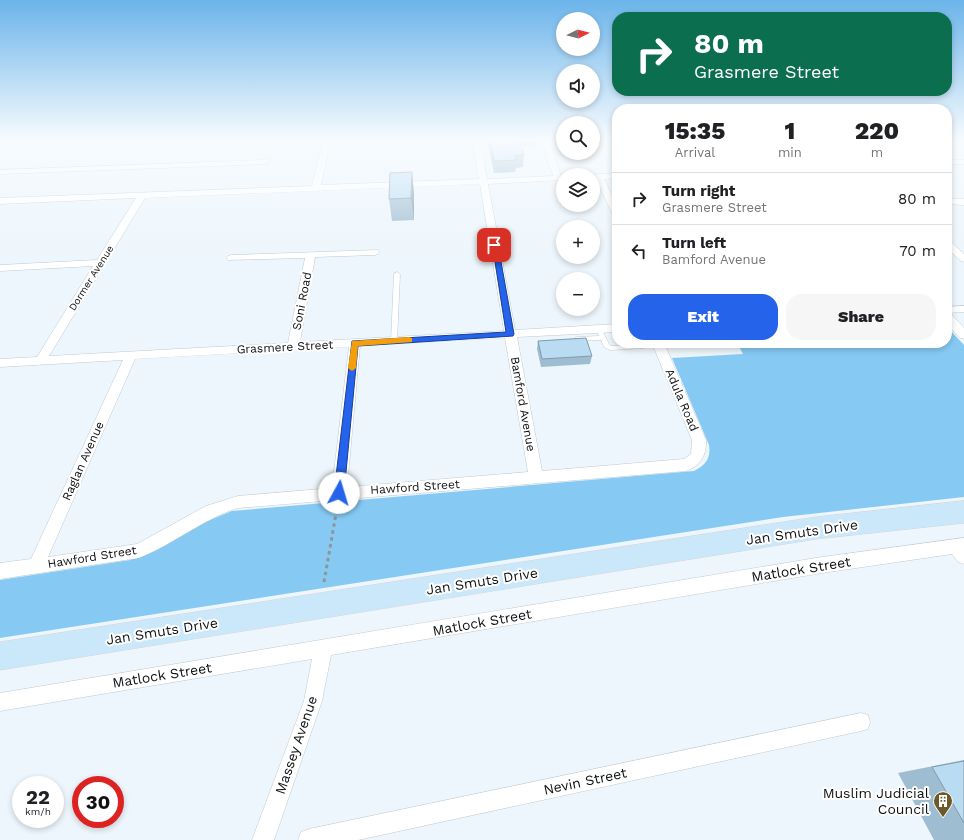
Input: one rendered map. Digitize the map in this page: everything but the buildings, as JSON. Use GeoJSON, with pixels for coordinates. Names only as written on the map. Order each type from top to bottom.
{"type":"FeatureCollection","features":[{"type":"Feature","properties":{"kind":"main road","name":"Jan Smuts Drive"},"geometry":{"type":"LineString","coordinates":[[0,656],[816,528],[964,512]]}},
{"type":"Feature","properties":{"kind":"street"},"geometry":{"type":"LineString","coordinates":[[316,188],[318,179]]}},
{"type":"Feature","properties":{"kind":"street"},"geometry":{"type":"LineString","coordinates":[[0,201],[530,179]]}},
{"type":"Feature","properties":{"kind":"street","name":"Bamford Avenue"},"geometry":{"type":"LineString","coordinates":[[483,181],[536,478]]}},
{"type":"Feature","properties":{"kind":"street"},"geometry":{"type":"LineString","coordinates":[[600,184],[612,206]]}},
{"type":"Feature","properties":{"kind":"street","name":"Dormer Avenue"},"geometry":{"type":"LineString","coordinates":[[40,361],[142,195]]}},
{"type":"Feature","properties":{"kind":"street"},"geometry":{"type":"LineString","coordinates":[[952,202],[964,202]]}},
{"type":"Feature","properties":{"kind":"street"},"geometry":{"type":"LineString","coordinates":[[952,248],[964,259]]}},
{"type":"Feature","properties":{"kind":"street","name":"Soni Road"},"geometry":{"type":"LineString","coordinates":[[231,258],[375,252]]}},
{"type":"Feature","properties":{"kind":"street","name":"Soni Road"},"geometry":{"type":"LineString","coordinates":[[293,347],[311,254]]}},
{"type":"Feature","properties":{"kind":"street"},"geometry":{"type":"LineString","coordinates":[[0,268],[100,263]]}},
{"type":"Feature","properties":{"kind":"street"},"geometry":{"type":"LineString","coordinates":[[952,310],[964,309]]}},
{"type":"Feature","properties":{"kind":"street"},"geometry":{"type":"LineString","coordinates":[[952,322],[964,335]]}},
{"type":"Feature","properties":{"kind":"street","name":"Grasmere Street"},"geometry":{"type":"LineString","coordinates":[[0,363],[510,334],[602,334],[612,330]]}},
{"type":"Feature","properties":{"kind":"street"},"geometry":{"type":"LineString","coordinates":[[339,493],[355,343]]}},
{"type":"Feature","properties":{"kind":"street","name":"Adula Road"},"geometry":{"type":"LineString","coordinates":[[660,348],[699,440],[699,452],[697,457]]}},
{"type":"Feature","properties":{"kind":"street","name":"Raglan Avenue"},"geometry":{"type":"LineString","coordinates":[[36,566],[131,356]]}},
{"type":"Feature","properties":{"kind":"street","name":"Hawford Street"},"geometry":{"type":"LineString","coordinates":[[0,571],[138,551],[156,543],[208,512],[228,504],[339,493],[679,466],[686,464],[697,457]]}},
{"type":"Feature","properties":{"kind":"street","name":"Matlock Street"},"geometry":{"type":"LineString","coordinates":[[0,702],[822,565],[961,550]]}},
{"type":"Feature","properties":{"kind":"street","name":"Massey Avenue"},"geometry":{"type":"LineString","coordinates":[[263,840],[313,701],[323,649]]}},
{"type":"Feature","properties":{"kind":"street","name":"Nevin Street"},"geometry":{"type":"LineString","coordinates":[[308,840],[861,722]]}},
{"type":"Feature","properties":{"kind":"lane"},"geometry":{"type":"LineString","coordinates":[[394,341],[397,274]]}},
{"type":"Feature","properties":{"kind":"lane"},"geometry":{"type":"LineString","coordinates":[[566,340],[602,334],[606,345],[612,348]]}},
{"type":"Feature","properties":{"kind":"path"},"geometry":{"type":"LineString","coordinates":[[324,582],[339,493]]}},
{"type":"Feature","properties":{"kind":"shaded area"},"geometry":{"type":"Polygon","coordinates":[[[952,332],[964,345],[964,497],[783,517],[0,638],[0,580],[130,560],[154,551],[198,525],[232,511],[694,471],[707,461],[709,445],[672,358],[743,354],[740,348],[952,348],[952,332]]]}},
{"type":"Feature","properties":{"kind":"slow traffic"},"geometry":{"type":"LineString","coordinates":[[352,368],[355,343],[409,340]]}},
{"type":"Feature","properties":{"kind":"place","name":"Muslim Judicial Council"},"geometry":{"type":"Point","coordinates":[943,818]}},
{"type":"Feature","properties":{"kind":"route"},"geometry":{"type":"LineString","coordinates":[[339,493],[355,343],[510,334],[494,245]]}}]}
